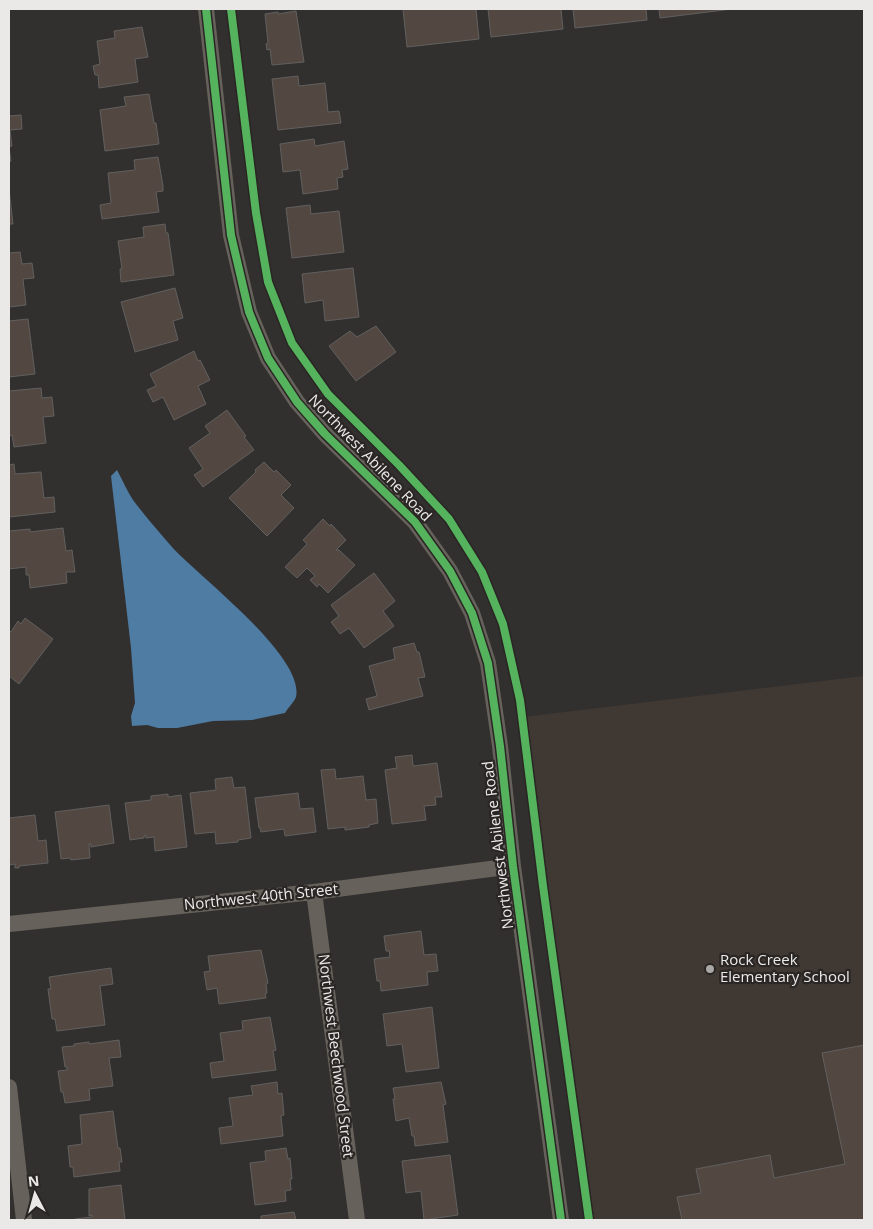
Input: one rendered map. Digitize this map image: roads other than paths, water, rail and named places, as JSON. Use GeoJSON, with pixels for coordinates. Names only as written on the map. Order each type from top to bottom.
{"type":"FeatureCollection","features":[{"type":"Feature","properties":{"kind":"street","name":"Northwest Abilene Road"},"geometry":{"type":"LineString","coordinates":[[206,9],[231,235],[249,312],[268,358],[297,402],[325,434],[415,522],[450,571],[472,612],[488,663],[500,746],[513,866],[561,1220]]}},
{"type":"Feature","properties":{"kind":"street","name":"Northwest 40th Street"},"geometry":{"type":"LineString","coordinates":[[9,924],[314,892],[513,866]]}},
{"type":"Feature","properties":{"kind":"street","name":"Northwest Beechwood Street"},"geometry":{"type":"LineString","coordinates":[[314,892],[356,1220]]}},
{"type":"Feature","properties":{"kind":"street"},"geometry":{"type":"LineString","coordinates":[[9,1087],[24,1220]]}},
{"type":"Feature","properties":{"kind":"water"},"geometry":{"type":"Polygon","coordinates":[[[117,470],[133,500],[172,547],[247,617],[268,639],[284,660],[294,680],[296,697],[285,713],[252,720],[213,721],[177,728],[158,728],[147,725],[132,726],[131,716],[135,703],[131,648],[111,476],[117,470]]]}},
{"type":"Feature","properties":{"kind":"place","name":"Rock Creek Elementary School"},"geometry":{"type":"Point","coordinates":[710,969]}}]}
